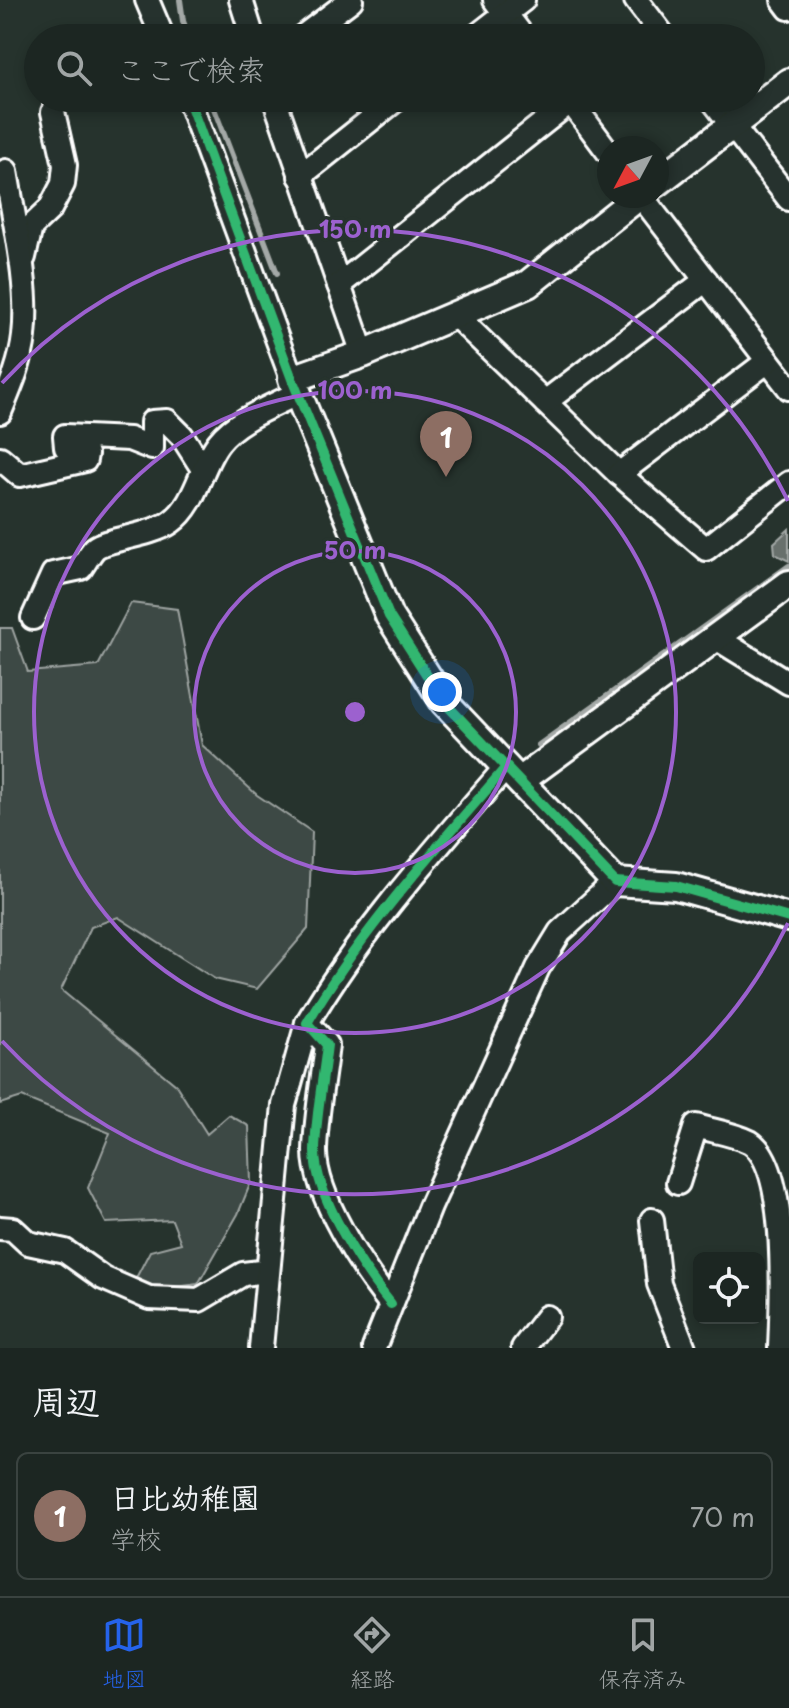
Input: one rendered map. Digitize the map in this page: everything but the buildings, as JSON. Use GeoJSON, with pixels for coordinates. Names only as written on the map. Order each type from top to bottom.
{"type":"FeatureCollection","features":[{"type":"Feature","properties":{"kind":"street"},"geometry":{"type":"LineString","coordinates":[[147,0],[157,24]]}},
{"type":"Feature","properties":{"kind":"street"},"geometry":{"type":"LineString","coordinates":[[241,0],[249,24]]}},
{"type":"Feature","properties":{"kind":"street"},"geometry":{"type":"LineString","coordinates":[[319,24],[351,0]]}},
{"type":"Feature","properties":{"kind":"street"},"geometry":{"type":"LineString","coordinates":[[636,0],[654,24]]}},
{"type":"Feature","properties":{"kind":"street"},"geometry":{"type":"LineString","coordinates":[[783,0],[789,8]]}},
{"type":"Feature","properties":{"kind":"street"},"geometry":{"type":"LineString","coordinates":[[488,24],[508,5],[517,24]]}},
{"type":"Feature","properties":{"kind":"street"},"geometry":{"type":"LineString","coordinates":[[765,100],[789,82]]}},
{"type":"Feature","properties":{"kind":"street"},"geometry":{"type":"LineString","coordinates":[[21,270],[31,227],[50,209],[63,184],[65,165],[53,112]]}},
{"type":"Feature","properties":{"kind":"street"},"geometry":{"type":"LineString","coordinates":[[193,112],[295,386],[389,616],[444,702],[615,882],[676,886],[789,918]]}},
{"type":"Feature","properties":{"kind":"street"},"geometry":{"type":"LineString","coordinates":[[279,112],[363,354]]}},
{"type":"Feature","properties":{"kind":"street"},"geometry":{"type":"LineString","coordinates":[[300,176],[380,112]]}},
{"type":"Feature","properties":{"kind":"street"},"geometry":{"type":"LineString","coordinates":[[339,285],[555,112]]}},
{"type":"Feature","properties":{"kind":"street"},"geometry":{"type":"LineString","coordinates":[[579,112],[597,137]]}},
{"type":"Feature","properties":{"kind":"street"},"geometry":{"type":"LineString","coordinates":[[722,112],[789,199]]}},
{"type":"Feature","properties":{"kind":"street"},"geometry":{"type":"LineString","coordinates":[[669,174],[749,112]]}},
{"type":"Feature","properties":{"kind":"street"},"geometry":{"type":"LineString","coordinates":[[0,412],[16,374],[24,335],[21,270],[6,171]]}},
{"type":"Feature","properties":{"kind":"street"},"geometry":{"type":"LineString","coordinates":[[33,618],[53,574],[81,568],[97,546],[152,533],[174,520],[187,505],[220,440],[295,386],[528,284],[625,208]]}},
{"type":"Feature","properties":{"kind":"street"},"geometry":{"type":"LineString","coordinates":[[649,208],[789,388]]}},
{"type":"Feature","properties":{"kind":"street"},"geometry":{"type":"LineString","coordinates":[[545,402],[706,280]]}},
{"type":"Feature","properties":{"kind":"street"},"geometry":{"type":"LineString","coordinates":[[455,315],[619,474],[706,549],[789,483]]}},
{"type":"Feature","properties":{"kind":"street"},"geometry":{"type":"LineString","coordinates":[[619,474],[768,361]]}},
{"type":"Feature","properties":{"kind":"street"},"geometry":{"type":"LineString","coordinates":[[0,458],[20,475],[85,460],[86,454],[66,447],[65,436],[129,439],[152,448],[152,422],[167,421],[182,436],[203,469]]}},
{"type":"Feature","properties":{"kind":"street"},"geometry":{"type":"LineString","coordinates":[[261,1348],[284,1105],[307,1023],[331,981],[375,921],[513,773],[716,638],[789,584]]}},
{"type":"Feature","properties":{"kind":"street"},"geometry":{"type":"LineString","coordinates":[[716,638],[789,683]]}},
{"type":"Feature","properties":{"kind":"street"},"geometry":{"type":"LineString","coordinates":[[374,1348],[430,1207],[538,968],[560,932],[615,882]]}},
{"type":"Feature","properties":{"kind":"street"},"geometry":{"type":"LineString","coordinates":[[307,1023],[327,1045],[315,1153],[325,1195],[366,1274],[391,1304]]}},
{"type":"Feature","properties":{"kind":"street"},"geometry":{"type":"LineString","coordinates":[[678,1183],[696,1126],[751,1142],[768,1159],[779,1185],[785,1231],[780,1348]]}},
{"type":"Feature","properties":{"kind":"street"},"geometry":{"type":"LineString","coordinates":[[652,1220],[659,1284],[684,1348]]}},
{"type":"Feature","properties":{"kind":"street"},"geometry":{"type":"LineString","coordinates":[[0,1228],[13,1229],[28,1243],[65,1251],[103,1278],[149,1298],[199,1300],[243,1274],[268,1271]]}},
{"type":"Feature","properties":{"kind":"street"},"geometry":{"type":"LineString","coordinates":[[523,1348],[547,1317]]}},
{"type":"Feature","properties":{"kind":"shaded area"},"geometry":{"type":"Polygon","coordinates":[[[789,529],[789,561],[775,554],[774,543],[789,529]]]}},
{"type":"Feature","properties":{"kind":"shaded area"},"geometry":{"type":"Polygon","coordinates":[[[131,603],[177,609],[202,745],[257,795],[312,832],[308,929],[257,989],[215,979],[118,917],[91,927],[61,990],[176,1085],[207,1134],[229,1115],[249,1126],[251,1182],[238,1214],[198,1284],[161,1289],[136,1278],[150,1251],[181,1243],[172,1220],[106,1223],[88,1188],[110,1133],[22,1097],[0,1104],[0,628],[12,628],[28,672],[98,666],[131,603]]]}},
{"type":"Feature","properties":{"kind":"waterway"},"geometry":{"type":"LineString","coordinates":[[180,0],[184,24]]}},
{"type":"Feature","properties":{"kind":"waterway"},"geometry":{"type":"LineString","coordinates":[[215,112],[277,273]]}},
{"type":"Feature","properties":{"kind":"waterway"},"geometry":{"type":"LineString","coordinates":[[539,745],[789,566]]}},
{"type":"Feature","properties":{"kind":"cycle path"},"geometry":{"type":"LineString","coordinates":[[193,112],[292,379],[389,616],[444,702],[615,882],[676,886],[789,918]]}},
{"type":"Feature","properties":{"kind":"cycle path"},"geometry":{"type":"LineString","coordinates":[[391,1304],[342,1231],[331,1210],[317,1168],[318,1111],[327,1045],[307,1023],[328,988],[376,922],[507,766]]}},
{"type":"Feature","properties":{"kind":"place","name":"日比幼稚園"},"geometry":{"type":"Point","coordinates":[446,477]}}]}
